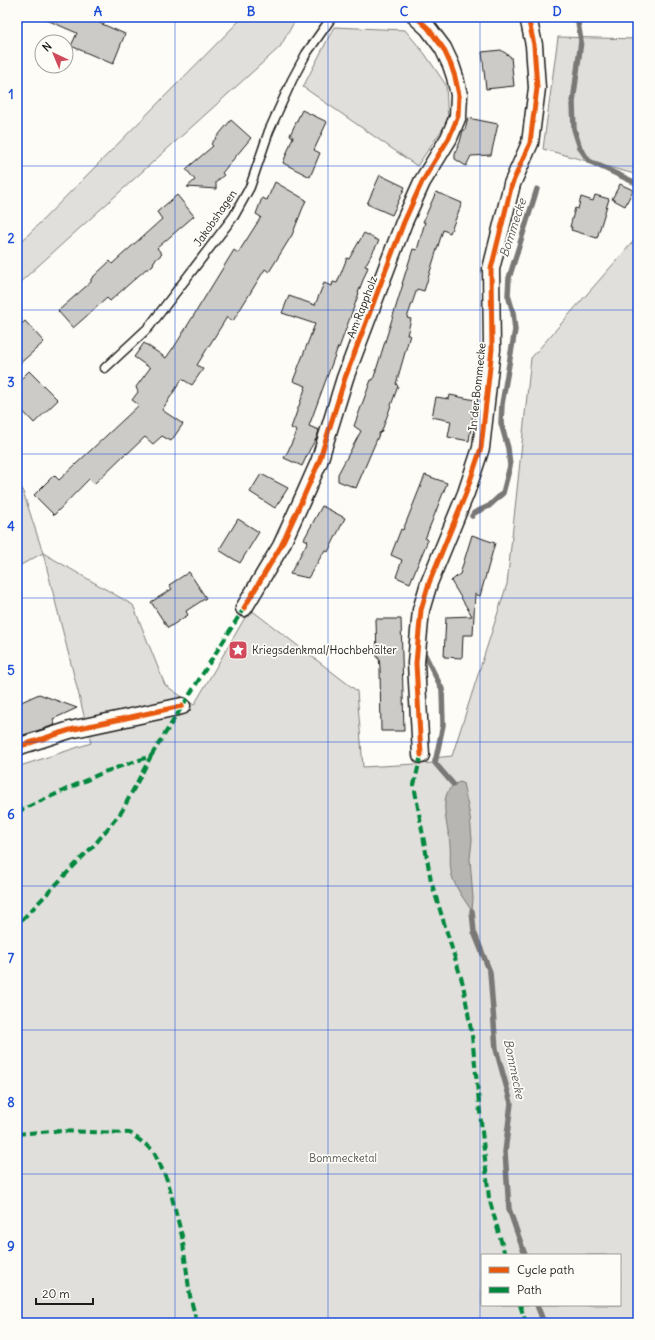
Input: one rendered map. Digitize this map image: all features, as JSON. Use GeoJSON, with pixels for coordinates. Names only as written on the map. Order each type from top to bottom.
{"type":"FeatureCollection","features":[{"type":"Feature","properties":{"kind":"street","name":"Am Rappholz"},"geometry":{"type":"LineString","coordinates":[[244,608],[281,546],[319,462],[345,378],[404,222],[422,182],[449,138],[458,116],[459,95],[456,77],[451,65],[442,48],[428,28],[416,17]]}},
{"type":"Feature","properties":{"kind":"street","name":"In der Bommecke"},"geometry":{"type":"LineString","coordinates":[[421,755],[416,663],[421,610],[429,583],[466,493],[481,448],[492,349],[491,269],[512,184],[530,143],[538,88],[534,45],[528,17]]}},
{"type":"Feature","properties":{"kind":"street"},"geometry":{"type":"LineString","coordinates":[[17,747],[70,730],[182,706]]}},
{"type":"Feature","properties":{"kind":"lane","name":"Jakobshagen"},"geometry":{"type":"LineString","coordinates":[[105,368],[149,327],[234,216],[250,187],[269,131],[292,80],[306,54],[332,17]]}},
{"type":"Feature","properties":{"kind":"green space"},"geometry":{"type":"Polygon","coordinates":[[[243,17],[297,17],[280,47],[17,285],[17,246],[243,17]]]}},
{"type":"Feature","properties":{"kind":"green space"},"geometry":{"type":"Polygon","coordinates":[[[334,27],[405,30],[425,54],[446,85],[448,121],[417,166],[303,87],[334,27]]]}},
{"type":"Feature","properties":{"kind":"green space"},"geometry":{"type":"Polygon","coordinates":[[[558,37],[638,39],[638,175],[543,149],[558,37]]]}},
{"type":"Feature","properties":{"kind":"green space","name":"Bommecketal"},"geometry":{"type":"Polygon","coordinates":[[[638,236],[638,1323],[17,1323],[17,767],[91,743],[43,553],[133,605],[165,685],[194,705],[250,609],[357,691],[363,767],[433,763],[433,758],[452,756],[507,584],[531,358],[638,236]]]}},
{"type":"Feature","properties":{"kind":"green space"},"geometry":{"type":"Polygon","coordinates":[[[17,473],[43,553],[17,567],[17,473]]]}},
{"type":"Feature","properties":{"kind":"shaded area"},"geometry":{"type":"Polygon","coordinates":[[[460,782],[463,783],[470,816],[472,840],[470,859],[473,898],[472,911],[453,880],[450,865],[450,845],[445,801],[447,793],[452,786],[460,782]]]}},
{"type":"Feature","properties":{"kind":"building"},"geometry":{"type":"Polygon","coordinates":[[[40,17],[86,17],[125,34],[113,64],[74,47],[74,40],[77,33],[40,17]]]}},
{"type":"Feature","properties":{"kind":"building"},"geometry":{"type":"Polygon","coordinates":[[[501,50],[511,57],[514,86],[486,89],[482,52],[501,50]]]}},
{"type":"Feature","properties":{"kind":"building"},"geometry":{"type":"Polygon","coordinates":[[[302,110],[327,122],[314,150],[320,153],[310,177],[283,163],[293,137],[290,135],[302,110]]]}},
{"type":"Feature","properties":{"kind":"building"},"geometry":{"type":"Polygon","coordinates":[[[468,118],[498,124],[491,155],[471,156],[466,166],[455,159],[455,153],[463,130],[465,130],[468,118]]]}},
{"type":"Feature","properties":{"kind":"building"},"geometry":{"type":"Polygon","coordinates":[[[231,120],[251,138],[222,173],[224,175],[216,182],[216,189],[187,187],[195,180],[186,169],[213,146],[211,144],[231,120]]]}},
{"type":"Feature","properties":{"kind":"building"},"geometry":{"type":"Polygon","coordinates":[[[380,175],[405,187],[392,215],[367,204],[380,175]]]}},
{"type":"Feature","properties":{"kind":"building"},"geometry":{"type":"Polygon","coordinates":[[[275,182],[306,200],[292,235],[269,272],[265,269],[233,321],[227,317],[197,365],[203,369],[192,385],[182,379],[162,410],[183,424],[171,441],[162,436],[153,444],[145,437],[94,484],[89,479],[54,515],[34,495],[54,475],[59,480],[139,405],[132,400],[138,392],[136,387],[150,368],[134,357],[144,343],[166,358],[234,250],[238,253],[261,217],[256,214],[262,198],[267,200],[275,182]]]}},
{"type":"Feature","properties":{"kind":"building"},"geometry":{"type":"Polygon","coordinates":[[[620,184],[633,190],[625,206],[612,199],[620,184]]]}},
{"type":"Feature","properties":{"kind":"building"},"geometry":{"type":"Polygon","coordinates":[[[436,192],[462,203],[450,233],[443,230],[424,291],[417,289],[407,318],[411,319],[407,335],[410,335],[396,384],[398,386],[381,433],[380,432],[356,488],[338,481],[338,474],[361,431],[354,426],[371,380],[373,380],[413,249],[417,250],[425,222],[423,222],[436,192]]]}},
{"type":"Feature","properties":{"kind":"building"},"geometry":{"type":"Polygon","coordinates":[[[177,195],[194,216],[157,248],[162,254],[154,261],[153,265],[146,269],[110,301],[107,298],[73,328],[58,311],[91,282],[91,279],[110,261],[112,264],[162,219],[157,212],[177,195]]]}},
{"type":"Feature","properties":{"kind":"building"},"geometry":{"type":"Polygon","coordinates":[[[595,195],[609,199],[597,238],[571,230],[572,227],[570,227],[575,208],[578,209],[581,197],[593,201],[595,195]]]}},
{"type":"Feature","properties":{"kind":"building"},"geometry":{"type":"Polygon","coordinates":[[[364,233],[379,241],[365,266],[368,267],[359,293],[309,426],[319,430],[302,466],[284,458],[297,431],[291,428],[306,386],[293,381],[315,324],[282,313],[289,296],[315,305],[324,283],[332,286],[333,282],[337,283],[347,258],[349,259],[364,233]]]}},
{"type":"Feature","properties":{"kind":"building"},"geometry":{"type":"Polygon","coordinates":[[[25,321],[44,342],[17,366],[17,328],[25,321]]]}},
{"type":"Feature","properties":{"kind":"building"},"geometry":{"type":"Polygon","coordinates":[[[29,371],[58,400],[34,423],[18,406],[24,400],[17,393],[17,383],[29,371]]]}},
{"type":"Feature","properties":{"kind":"building"},"geometry":{"type":"Polygon","coordinates":[[[450,395],[475,400],[469,441],[448,437],[451,421],[432,417],[436,397],[449,399],[450,395]]]}},
{"type":"Feature","properties":{"kind":"building"},"geometry":{"type":"Polygon","coordinates":[[[261,474],[288,488],[275,508],[250,492],[261,474]]]}},
{"type":"Feature","properties":{"kind":"building"},"geometry":{"type":"Polygon","coordinates":[[[425,475],[447,483],[425,539],[428,540],[410,583],[396,577],[402,560],[391,555],[401,529],[403,530],[425,475]]]}},
{"type":"Feature","properties":{"kind":"building"},"geometry":{"type":"Polygon","coordinates":[[[322,506],[345,518],[328,552],[325,550],[308,578],[290,574],[308,541],[304,539],[322,506]]]}},
{"type":"Feature","properties":{"kind":"building"},"geometry":{"type":"Polygon","coordinates":[[[238,519],[259,532],[240,563],[219,550],[238,519]]]}},
{"type":"Feature","properties":{"kind":"building"},"geometry":{"type":"Polygon","coordinates":[[[472,535],[495,543],[480,596],[475,594],[473,635],[463,635],[462,658],[444,657],[446,617],[472,616],[451,581],[460,574],[472,535]]]}},
{"type":"Feature","properties":{"kind":"building"},"geometry":{"type":"Polygon","coordinates":[[[189,572],[206,598],[186,611],[188,615],[168,628],[151,602],[172,589],[169,585],[189,572]]]}},
{"type":"Feature","properties":{"kind":"building"},"geometry":{"type":"Polygon","coordinates":[[[376,619],[401,619],[404,731],[381,731],[380,668],[379,658],[377,658],[376,619]]]}},
{"type":"Feature","properties":{"kind":"building"},"geometry":{"type":"Polygon","coordinates":[[[39,694],[77,708],[53,719],[55,725],[17,737],[17,704],[39,694]]]}},
{"type":"Feature","properties":{"kind":"waterway","name":"Bommecke"},"geometry":{"type":"LineString","coordinates":[[577,17],[581,41],[573,102],[574,129],[580,148],[589,161],[638,184]]}},
{"type":"Feature","properties":{"kind":"waterway","name":"Bommecke"},"geometry":{"type":"LineString","coordinates":[[472,516],[474,513],[489,506],[503,493],[510,466],[508,448],[501,423],[502,404],[515,330],[513,312],[508,295],[509,278],[537,189]]}},
{"type":"Feature","properties":{"kind":"waterway","name":"Bommecke"},"geometry":{"type":"LineString","coordinates":[[425,655],[442,689],[443,725],[435,763],[453,784]]}},
{"type":"Feature","properties":{"kind":"waterway","name":"Bommecke"},"geometry":{"type":"LineString","coordinates":[[472,911],[474,932],[490,972],[496,1049],[511,1103],[505,1152],[509,1209],[525,1254]]}},
{"type":"Feature","properties":{"kind":"waterway","name":"Bommecke"},"geometry":{"type":"LineString","coordinates":[[537,1306],[544,1323]]}},
{"type":"Feature","properties":{"kind":"marked path"},"geometry":{"type":"LineString","coordinates":[[151,756],[244,608]]}},
{"type":"Feature","properties":{"kind":"marked path"},"geometry":{"type":"LineString","coordinates":[[421,755],[414,785],[431,881],[463,984],[472,1036],[489,1198],[505,1254]]}},
{"type":"Feature","properties":{"kind":"marked path"},"geometry":{"type":"LineString","coordinates":[[17,812],[104,772],[151,756],[122,811],[96,843],[17,925]]}},
{"type":"Feature","properties":{"kind":"marked path"},"geometry":{"type":"LineString","coordinates":[[17,1134],[53,1131],[130,1133],[153,1150],[168,1182],[182,1236],[190,1296],[197,1323]]}},
{"type":"Feature","properties":{"kind":"marked path"},"geometry":{"type":"LineString","coordinates":[[520,1306],[526,1323]]}},
{"type":"Feature","properties":{"kind":"cycle path"},"geometry":{"type":"LineString","coordinates":[[244,608],[281,546],[319,462],[345,378],[404,222],[422,182],[449,138],[458,116],[459,95],[451,65],[443,48],[428,28],[416,17]]}},
{"type":"Feature","properties":{"kind":"cycle path"},"geometry":{"type":"LineString","coordinates":[[421,755],[416,663],[421,610],[429,583],[466,493],[481,448],[492,349],[491,269],[512,184],[530,143],[537,88],[534,45],[528,17]]}},
{"type":"Feature","properties":{"kind":"cycle path"},"geometry":{"type":"LineString","coordinates":[[17,747],[70,730],[182,706]]}},
{"type":"Feature","properties":{"kind":"place","name":"Kriegsdenkmal/Hochbehälter"},"geometry":{"type":"Point","coordinates":[238,650]}}]}
